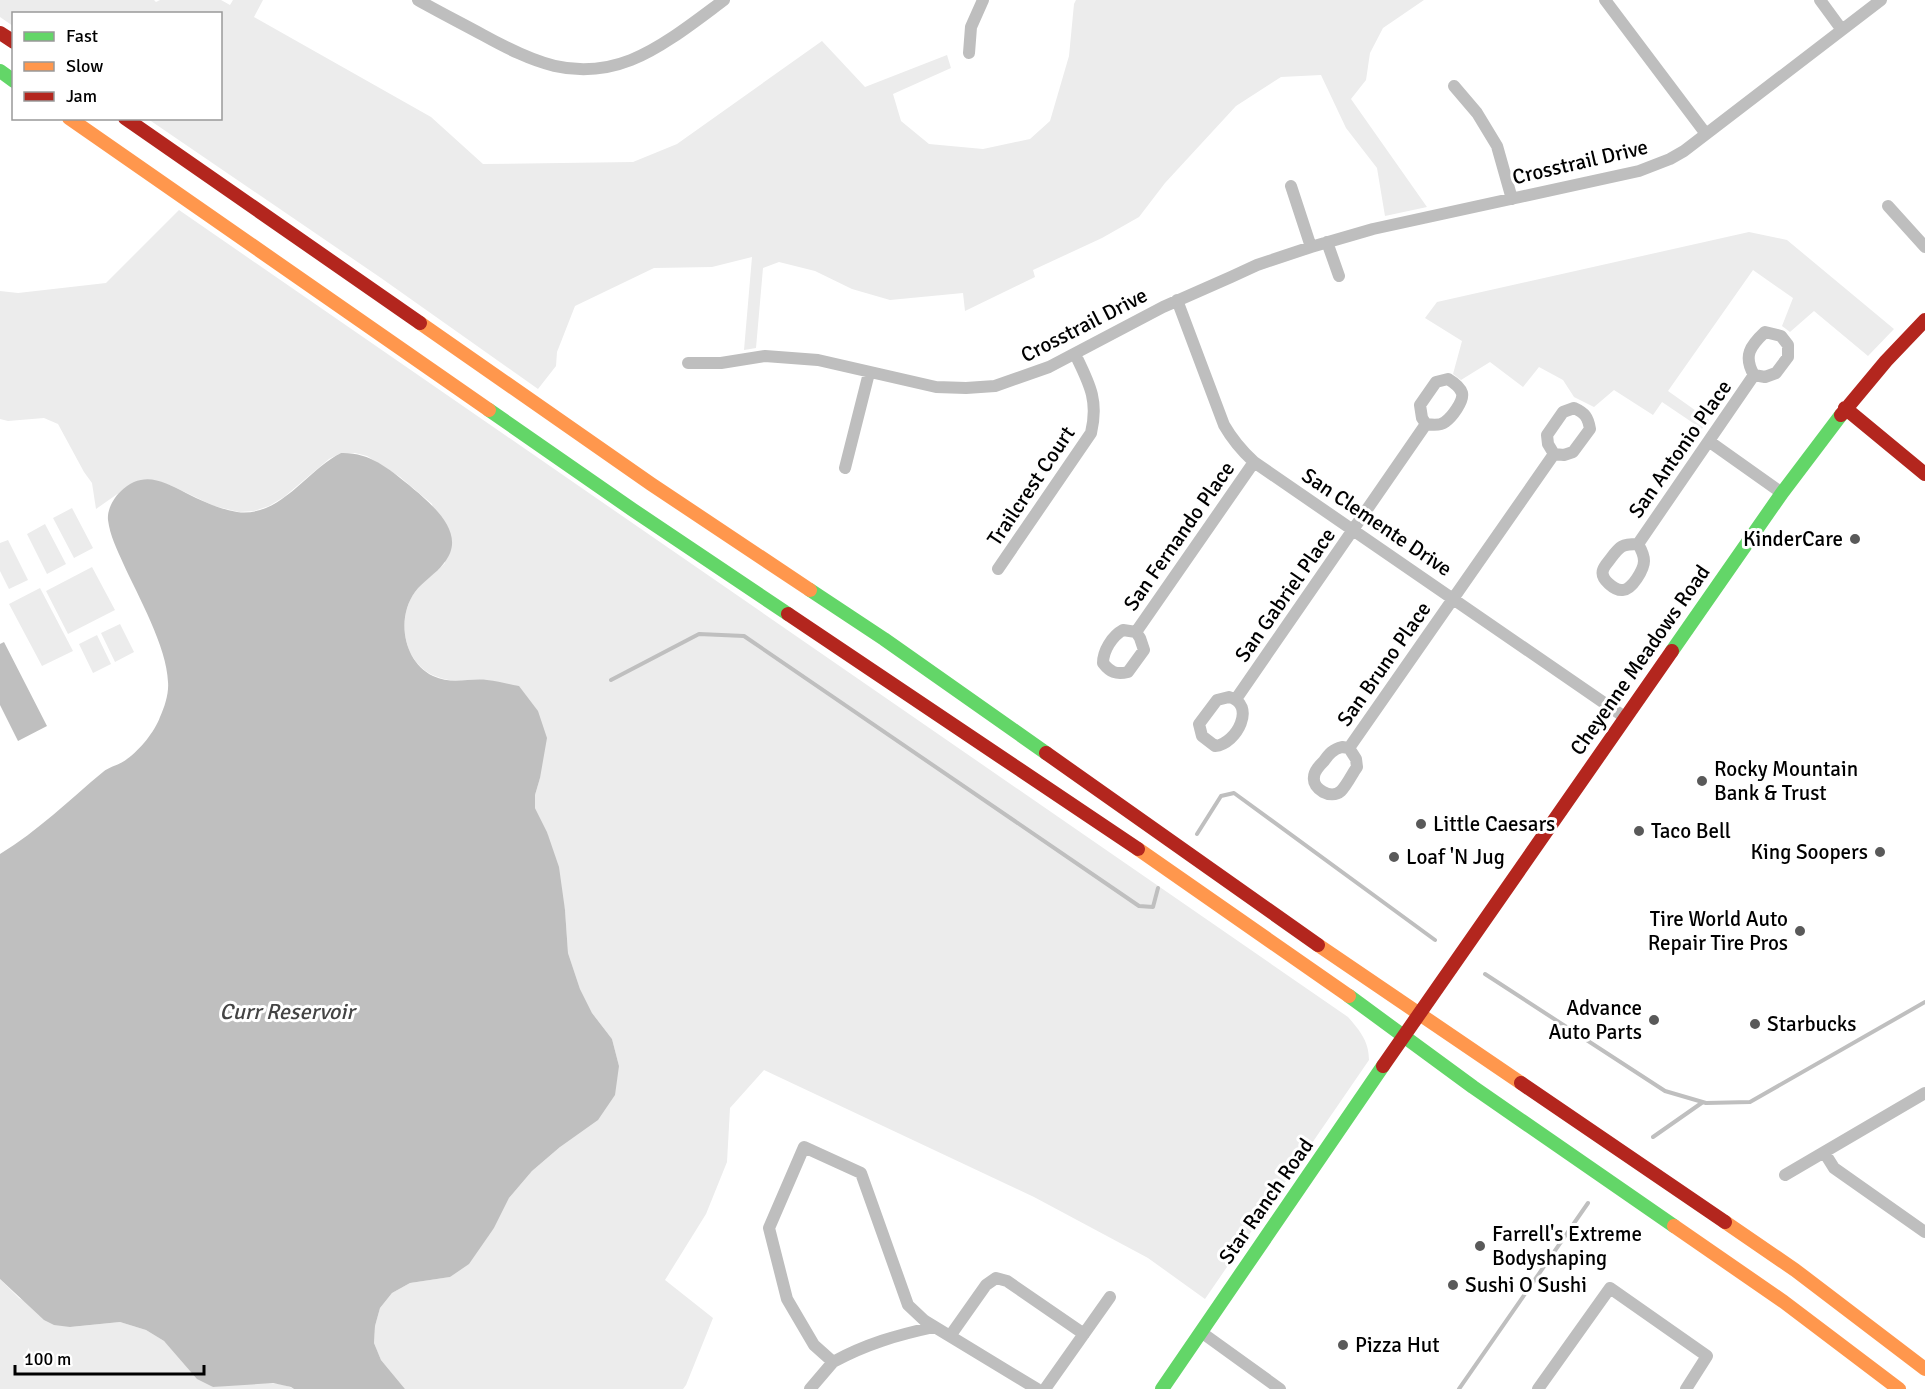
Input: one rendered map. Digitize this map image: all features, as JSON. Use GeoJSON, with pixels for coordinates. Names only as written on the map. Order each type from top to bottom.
{"type":"FeatureCollection","features":[{"type":"Feature","properties":{"kind":"main road"},"geometry":{"type":"LineString","coordinates":[[72,120],[633,510],[1115,833],[1404,1036],[1482,1094],[1784,1302],[1899,1389]]}},
{"type":"Feature","properties":{"kind":"main road"},"geometry":{"type":"LineString","coordinates":[[128,120],[651,484],[884,639],[1322,947],[1795,1270],[1925,1369]]}},
{"type":"Feature","properties":{"kind":"main road","name":"Cheyenne Meadows Road"},"geometry":{"type":"LineString","coordinates":[[1404,1036],[1782,493],[1845,408],[1882,364],[1925,320]]}},
{"type":"Feature","properties":{"kind":"main road"},"geometry":{"type":"LineString","coordinates":[[1845,408],[1925,474]]}},
{"type":"Feature","properties":{"kind":"main road","name":"Star Ranch Road"},"geometry":{"type":"LineString","coordinates":[[1162,1389],[1404,1036]]}},
{"type":"Feature","properties":{"kind":"street"},"geometry":{"type":"LineString","coordinates":[[418,0],[522,56],[557,68],[575,69],[605,68],[632,59],[650,50],[724,0]]}},
{"type":"Feature","properties":{"kind":"street"},"geometry":{"type":"LineString","coordinates":[[701,0],[708,11]]}},
{"type":"Feature","properties":{"kind":"street"},"geometry":{"type":"LineString","coordinates":[[969,52],[971,27],[983,0]]}},
{"type":"Feature","properties":{"kind":"street"},"geometry":{"type":"LineString","coordinates":[[1605,0],[1706,134]]}},
{"type":"Feature","properties":{"kind":"street"},"geometry":{"type":"LineString","coordinates":[[1820,0],[1842,30]]}},
{"type":"Feature","properties":{"kind":"street","name":"Crosstrail Drive"},"geometry":{"type":"LineString","coordinates":[[688,363],[721,363],[765,356],[800,357],[936,387],[979,388],[1012,381],[1049,368],[1177,300],[1257,265],[1373,229],[1656,166],[1684,151],[1881,0]]}},
{"type":"Feature","properties":{"kind":"street"},"geometry":{"type":"LineString","coordinates":[[1454,86],[1477,113],[1497,146],[1512,199]]}},
{"type":"Feature","properties":{"kind":"street"},"geometry":{"type":"LineString","coordinates":[[1291,186],[1311,247]]}},
{"type":"Feature","properties":{"kind":"street"},"geometry":{"type":"LineString","coordinates":[[1888,206],[1925,247]]}},
{"type":"Feature","properties":{"kind":"street"},"geometry":{"type":"LineString","coordinates":[[1327,242],[1339,276]]}},
{"type":"Feature","properties":{"kind":"street","name":"San Clemente Drive"},"geometry":{"type":"LineString","coordinates":[[1177,300],[1224,424],[1236,444],[1254,462],[1626,718]]}},
{"type":"Feature","properties":{"kind":"street","name":"Trailcrest Court"},"geometry":{"type":"LineString","coordinates":[[999,569],[1091,433],[1095,414],[1092,391],[1075,354]]}},
{"type":"Feature","properties":{"kind":"street"},"geometry":{"type":"LineString","coordinates":[[845,468],[869,373]]}},
{"type":"Feature","properties":{"kind":"street","name":"San Antonio Place"},"geometry":{"type":"LineString","coordinates":[[1638,544],[1754,375]]}},
{"type":"Feature","properties":{"kind":"street","name":"San Gabriel Place"},"geometry":{"type":"LineString","coordinates":[[1236,699],[1426,423]]}},
{"type":"Feature","properties":{"kind":"street"},"geometry":{"type":"LineString","coordinates":[[1710,442],[1782,493]]}},
{"type":"Feature","properties":{"kind":"street","name":"San Bruno Place"},"geometry":{"type":"LineString","coordinates":[[1349,748],[1554,454]]}},
{"type":"Feature","properties":{"kind":"street","name":"San Fernando Place"},"geometry":{"type":"LineString","coordinates":[[1136,632],[1254,462]]}},
{"type":"Feature","properties":{"kind":"street"},"geometry":{"type":"LineString","coordinates":[[1785,1175],[1925,1093]]}},
{"type":"Feature","properties":{"kind":"street"},"geometry":{"type":"LineString","coordinates":[[833,1362],[814,1345],[787,1299],[769,1228],[804,1147],[861,1173],[908,1305],[934,1327],[1037,1389]]}},
{"type":"Feature","properties":{"kind":"street"},"geometry":{"type":"LineString","coordinates":[[1824,1152],[1834,1168],[1925,1232]]}},
{"type":"Feature","properties":{"kind":"street"},"geometry":{"type":"LineString","coordinates":[[950,1336],[986,1286],[996,1278],[1007,1281],[1084,1334]]}},
{"type":"Feature","properties":{"kind":"street"},"geometry":{"type":"LineString","coordinates":[[1538,1389],[1610,1288],[1707,1356],[1686,1389]]}},
{"type":"Feature","properties":{"kind":"street"},"geometry":{"type":"LineString","coordinates":[[1045,1389],[1110,1297]]}},
{"type":"Feature","properties":{"kind":"street"},"geometry":{"type":"LineString","coordinates":[[810,1389],[833,1362],[859,1348],[894,1336],[934,1327]]}},
{"type":"Feature","properties":{"kind":"street"},"geometry":{"type":"LineString","coordinates":[[1202,1332],[1280,1389]]}},
{"type":"Feature","properties":{"kind":"shaded area"},"geometry":{"type":"Polygon","coordinates":[[[0,0],[154,0],[156,2],[160,0],[221,0],[230,5],[233,0],[263,0],[254,17],[431,117],[483,164],[633,162],[677,144],[822,41],[865,87],[947,55],[951,68],[893,94],[901,121],[929,144],[983,149],[1030,139],[1050,121],[1069,56],[1076,0],[1424,0],[1383,28],[1370,53],[1366,80],[1351,99],[1427,207],[1385,216],[1377,168],[1346,128],[1321,75],[1281,77],[1236,106],[1165,183],[1139,217],[1102,238],[1033,270],[1035,277],[965,311],[963,293],[890,300],[852,289],[815,271],[779,262],[763,268],[756,348],[744,350],[752,257],[712,267],[654,268],[575,306],[557,352],[556,366],[538,389],[381,278],[149,120],[222,120],[222,12],[12,12],[12,25],[0,17],[0,0]]]}},
{"type":"Feature","properties":{"kind":"shaded area"},"geometry":{"type":"Polygon","coordinates":[[[179,210],[1348,1017],[1366,1042],[1369,1060],[1205,1299],[1148,1258],[1034,1197],[764,1070],[730,1108],[727,1162],[706,1214],[665,1280],[713,1318],[683,1389],[405,1389],[381,1360],[374,1343],[375,1326],[380,1308],[392,1293],[410,1283],[450,1277],[494,1228],[509,1198],[532,1171],[560,1147],[619,1066],[612,1039],[592,1013],[580,989],[568,953],[565,910],[547,832],[535,808],[535,795],[540,778],[485,680],[453,681],[435,676],[424,670],[416,661],[406,639],[406,614],[409,603],[418,588],[445,563],[432,504],[400,477],[367,456],[341,453],[329,459],[284,497],[269,506],[254,511],[239,512],[214,506],[170,485],[133,483],[96,509],[92,483],[58,424],[44,418],[8,421],[0,419],[0,291],[18,293],[106,283],[179,210]]]}},
{"type":"Feature","properties":{"kind":"shaded area"},"geometry":{"type":"Polygon","coordinates":[[[1749,232],[1787,240],[1894,329],[1868,356],[1814,311],[1790,332],[1782,326],[1793,298],[1753,270],[1668,391],[1709,420],[1702,429],[1662,402],[1653,415],[1614,390],[1594,407],[1574,397],[1563,380],[1539,367],[1523,387],[1490,362],[1461,380],[1453,374],[1462,341],[1425,318],[1437,302],[1749,232]]]}},
{"type":"Feature","properties":{"kind":"shaded area"},"geometry":{"type":"Polygon","coordinates":[[[72,508],[93,548],[74,558],[53,518],[72,508]]]}},
{"type":"Feature","properties":{"kind":"shaded area"},"geometry":{"type":"Polygon","coordinates":[[[45,524],[66,564],[47,574],[27,534],[45,524]]]}},
{"type":"Feature","properties":{"kind":"shaded area"},"geometry":{"type":"Polygon","coordinates":[[[8,540],[28,580],[9,589],[0,571],[0,543],[8,540]]]}},
{"type":"Feature","properties":{"kind":"shaded area"},"geometry":{"type":"Polygon","coordinates":[[[92,567],[115,610],[68,634],[46,591],[92,567]]]}},
{"type":"Feature","properties":{"kind":"shaded area"},"geometry":{"type":"Polygon","coordinates":[[[40,588],[73,651],[42,666],[9,604],[40,588]]]}},
{"type":"Feature","properties":{"kind":"shaded area"},"geometry":{"type":"Polygon","coordinates":[[[120,624],[134,652],[115,662],[101,633],[120,624]]]}},
{"type":"Feature","properties":{"kind":"shaded area"},"geometry":{"type":"Polygon","coordinates":[[[97,635],[111,664],[93,673],[79,644],[97,635]]]}},
{"type":"Feature","properties":{"kind":"shaded area"},"geometry":{"type":"Polygon","coordinates":[[[0,1279],[19,1298],[71,1327],[120,1322],[146,1330],[164,1341],[213,1387],[266,1383],[294,1389],[0,1389],[0,1279]]]}},
{"type":"Feature","properties":{"kind":"water","name":"Curr Reservoir"},"geometry":{"type":"Polygon","coordinates":[[[341,453],[360,455],[386,467],[436,510],[449,530],[452,541],[451,552],[441,567],[422,584],[409,602],[404,626],[409,650],[415,660],[423,669],[440,679],[487,680],[519,686],[538,711],[547,738],[535,795],[535,808],[547,832],[559,867],[568,953],[580,989],[592,1013],[612,1039],[619,1066],[615,1095],[598,1120],[560,1147],[532,1171],[509,1198],[494,1228],[469,1264],[450,1277],[410,1283],[392,1293],[380,1308],[375,1326],[374,1343],[381,1360],[405,1389],[294,1389],[273,1383],[213,1387],[197,1379],[164,1341],[146,1330],[120,1322],[70,1327],[54,1325],[44,1320],[0,1279],[0,854],[40,825],[103,772],[132,755],[151,734],[165,704],[168,682],[163,653],[109,526],[108,512],[117,495],[128,485],[137,481],[153,480],[224,509],[252,512],[267,508],[280,500],[341,453]]]}},
{"type":"Feature","properties":{"kind":"water"},"geometry":{"type":"Polygon","coordinates":[[[4,642],[47,726],[18,741],[0,705],[0,644],[4,642]]]}},
{"type":"Feature","properties":{"kind":"waterway"},"geometry":{"type":"LineString","coordinates":[[611,680],[699,634],[744,636],[1139,906],[1153,907],[1158,888]]}},
{"type":"Feature","properties":{"kind":"waterway"},"geometry":{"type":"LineString","coordinates":[[1197,834],[1221,796],[1234,793],[1435,940]]}},
{"type":"Feature","properties":{"kind":"waterway"},"geometry":{"type":"LineString","coordinates":[[1485,974],[1665,1091],[1706,1103],[1750,1102],[1925,1002]]}},
{"type":"Feature","properties":{"kind":"waterway"},"geometry":{"type":"LineString","coordinates":[[1653,1137],[1703,1102]]}},
{"type":"Feature","properties":{"kind":"waterway"},"geometry":{"type":"LineString","coordinates":[[1459,1389],[1588,1203]]}},
{"type":"Feature","properties":{"kind":"traffic: fast"},"geometry":{"type":"LineString","coordinates":[[0,71],[12,80]]}},
{"type":"Feature","properties":{"kind":"traffic: fast"},"geometry":{"type":"LineString","coordinates":[[489,410],[788,614]]}},
{"type":"Feature","properties":{"kind":"traffic: fast"},"geometry":{"type":"LineString","coordinates":[[1672,651],[1782,493],[1841,415]]}},
{"type":"Feature","properties":{"kind":"traffic: fast"},"geometry":{"type":"LineString","coordinates":[[810,590],[1046,753]]}},
{"type":"Feature","properties":{"kind":"traffic: fast"},"geometry":{"type":"LineString","coordinates":[[1349,996],[1473,1087],[1674,1226]]}},
{"type":"Feature","properties":{"kind":"traffic: fast"},"geometry":{"type":"LineString","coordinates":[[1162,1389],[1383,1066]]}},
{"type":"Feature","properties":{"kind":"traffic: slow"},"geometry":{"type":"LineString","coordinates":[[72,120],[489,410]]}},
{"type":"Feature","properties":{"kind":"traffic: slow"},"geometry":{"type":"LineString","coordinates":[[420,323],[651,484],[810,590]]}},
{"type":"Feature","properties":{"kind":"traffic: slow"},"geometry":{"type":"LineString","coordinates":[[1138,849],[1349,996]]}},
{"type":"Feature","properties":{"kind":"traffic: slow"},"geometry":{"type":"LineString","coordinates":[[1318,945],[1521,1083]]}},
{"type":"Feature","properties":{"kind":"traffic: slow"},"geometry":{"type":"LineString","coordinates":[[1725,1222],[1795,1270],[1925,1369]]}},
{"type":"Feature","properties":{"kind":"traffic: slow"},"geometry":{"type":"LineString","coordinates":[[1674,1226],[1784,1302],[1899,1389]]}},
{"type":"Feature","properties":{"kind":"traffic: jam"},"geometry":{"type":"LineString","coordinates":[[0,33],[12,41]]}},
{"type":"Feature","properties":{"kind":"traffic: jam"},"geometry":{"type":"LineString","coordinates":[[128,120],[420,323]]}},
{"type":"Feature","properties":{"kind":"traffic: jam"},"geometry":{"type":"LineString","coordinates":[[1841,415],[1886,361],[1925,320]]}},
{"type":"Feature","properties":{"kind":"traffic: jam"},"geometry":{"type":"LineString","coordinates":[[1845,408],[1925,474]]}},
{"type":"Feature","properties":{"kind":"traffic: jam"},"geometry":{"type":"LineString","coordinates":[[788,614],[1138,849]]}},
{"type":"Feature","properties":{"kind":"traffic: jam"},"geometry":{"type":"LineString","coordinates":[[1383,1066],[1672,651]]}},
{"type":"Feature","properties":{"kind":"traffic: jam"},"geometry":{"type":"LineString","coordinates":[[1046,753],[1318,945]]}},
{"type":"Feature","properties":{"kind":"traffic: jam"},"geometry":{"type":"LineString","coordinates":[[1521,1083],[1725,1222]]}},
{"type":"Feature","properties":{"kind":"place","name":"KinderCare"},"geometry":{"type":"Point","coordinates":[1855,539]}},
{"type":"Feature","properties":{"kind":"place","name":"Rocky Mountain Bank & Trust"},"geometry":{"type":"Point","coordinates":[1702,781]}},
{"type":"Feature","properties":{"kind":"place","name":"Little Caesars"},"geometry":{"type":"Point","coordinates":[1421,824]}},
{"type":"Feature","properties":{"kind":"place","name":"Taco Bell"},"geometry":{"type":"Point","coordinates":[1639,831]}},
{"type":"Feature","properties":{"kind":"place","name":"King Soopers"},"geometry":{"type":"Point","coordinates":[1880,852]}},
{"type":"Feature","properties":{"kind":"place","name":"Loaf 'N Jug"},"geometry":{"type":"Point","coordinates":[1394,857]}},
{"type":"Feature","properties":{"kind":"place","name":"Tire World Auto Repair Tire Pros"},"geometry":{"type":"Point","coordinates":[1800,931]}},
{"type":"Feature","properties":{"kind":"place","name":"Advance Auto Parts"},"geometry":{"type":"Point","coordinates":[1654,1020]}},
{"type":"Feature","properties":{"kind":"place","name":"Starbucks"},"geometry":{"type":"Point","coordinates":[1755,1024]}},
{"type":"Feature","properties":{"kind":"place","name":"Farrell's Extreme Bodyshaping"},"geometry":{"type":"Point","coordinates":[1480,1246]}},
{"type":"Feature","properties":{"kind":"place","name":"Sushi O Sushi"},"geometry":{"type":"Point","coordinates":[1453,1285]}},
{"type":"Feature","properties":{"kind":"place","name":"Pizza Hut"},"geometry":{"type":"Point","coordinates":[1343,1345]}}]}
